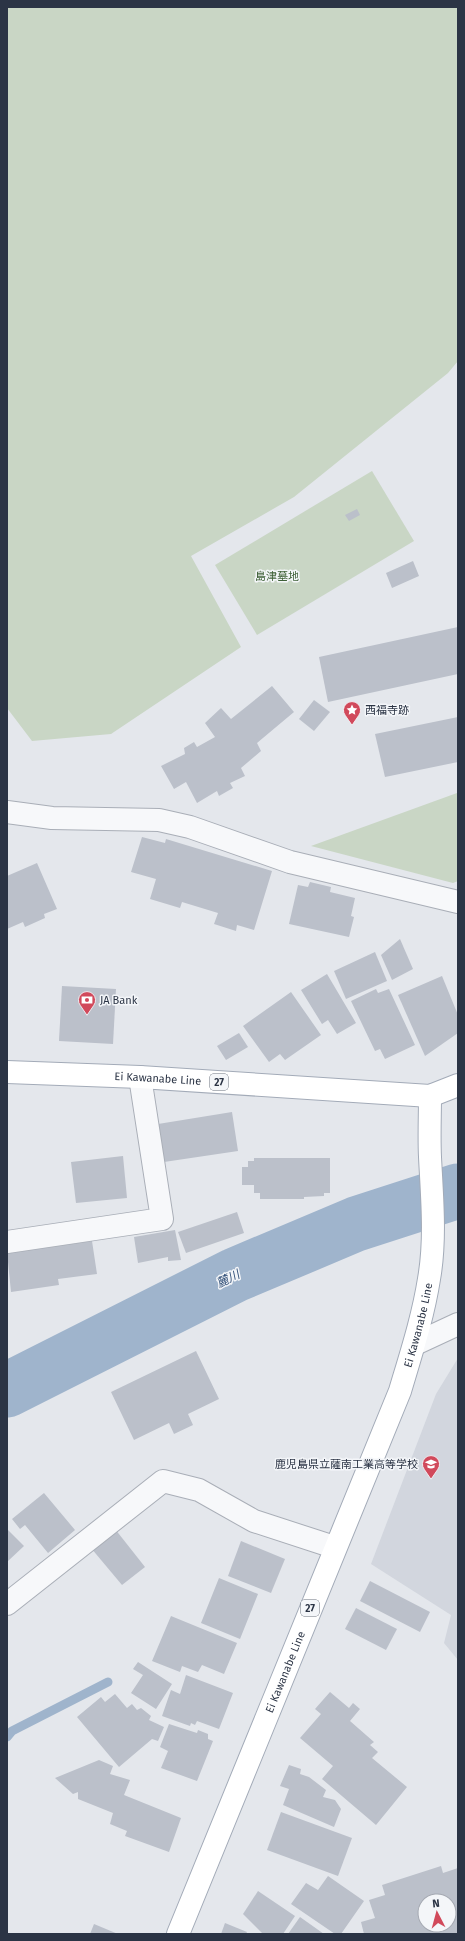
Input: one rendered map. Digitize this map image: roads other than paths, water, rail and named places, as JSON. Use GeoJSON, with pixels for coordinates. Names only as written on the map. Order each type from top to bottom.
{"type":"FeatureCollection","features":[{"type":"Feature","properties":{"kind":"main road","name":"Ei Kawanabe Line"},"geometry":{"type":"LineString","coordinates":[[7,1072],[140,1078],[430,1096],[430,1155],[433,1213],[430,1278],[415,1344],[400,1391],[334,1547],[178,1934]]}},
{"type":"Feature","properties":{"kind":"main road"},"geometry":{"type":"LineString","coordinates":[[430,1096],[458,1085]]}},
{"type":"Feature","properties":{"kind":"street"},"geometry":{"type":"LineString","coordinates":[[7,812],[52,818],[159,820],[190,828],[290,862],[458,902]]}},
{"type":"Feature","properties":{"kind":"street"},"geometry":{"type":"LineString","coordinates":[[7,1242],[162,1219],[140,1078]]}},
{"type":"Feature","properties":{"kind":"street"},"geometry":{"type":"LineString","coordinates":[[415,1344],[458,1324]]}},
{"type":"Feature","properties":{"kind":"street"},"geometry":{"type":"LineString","coordinates":[[7,1604],[163,1481],[199,1490],[254,1521],[334,1547]]}},
{"type":"Feature","properties":{"kind":"waterway","name":"麓川"},"geometry":{"type":"LineString","coordinates":[[7,1390],[235,1275],[356,1224],[458,1191]]}},
{"type":"Feature","properties":{"kind":"waterway"},"geometry":{"type":"LineString","coordinates":[[7,1737],[12,1731],[108,1682]]}},
{"type":"Feature","properties":{"kind":"place","name":"西福寺跡"},"geometry":{"type":"Point","coordinates":[352,725]}},
{"type":"Feature","properties":{"kind":"place","name":"JA Bank"},"geometry":{"type":"Point","coordinates":[87,1015]}},
{"type":"Feature","properties":{"kind":"place","name":"鹿児島県立薩南工業高等学校"},"geometry":{"type":"Point","coordinates":[431,1479]}},
{"type":"Feature","properties":{"kind":"park label","name":"島津墓地"},"geometry":{"type":"Point","coordinates":[277,576]}}]}
